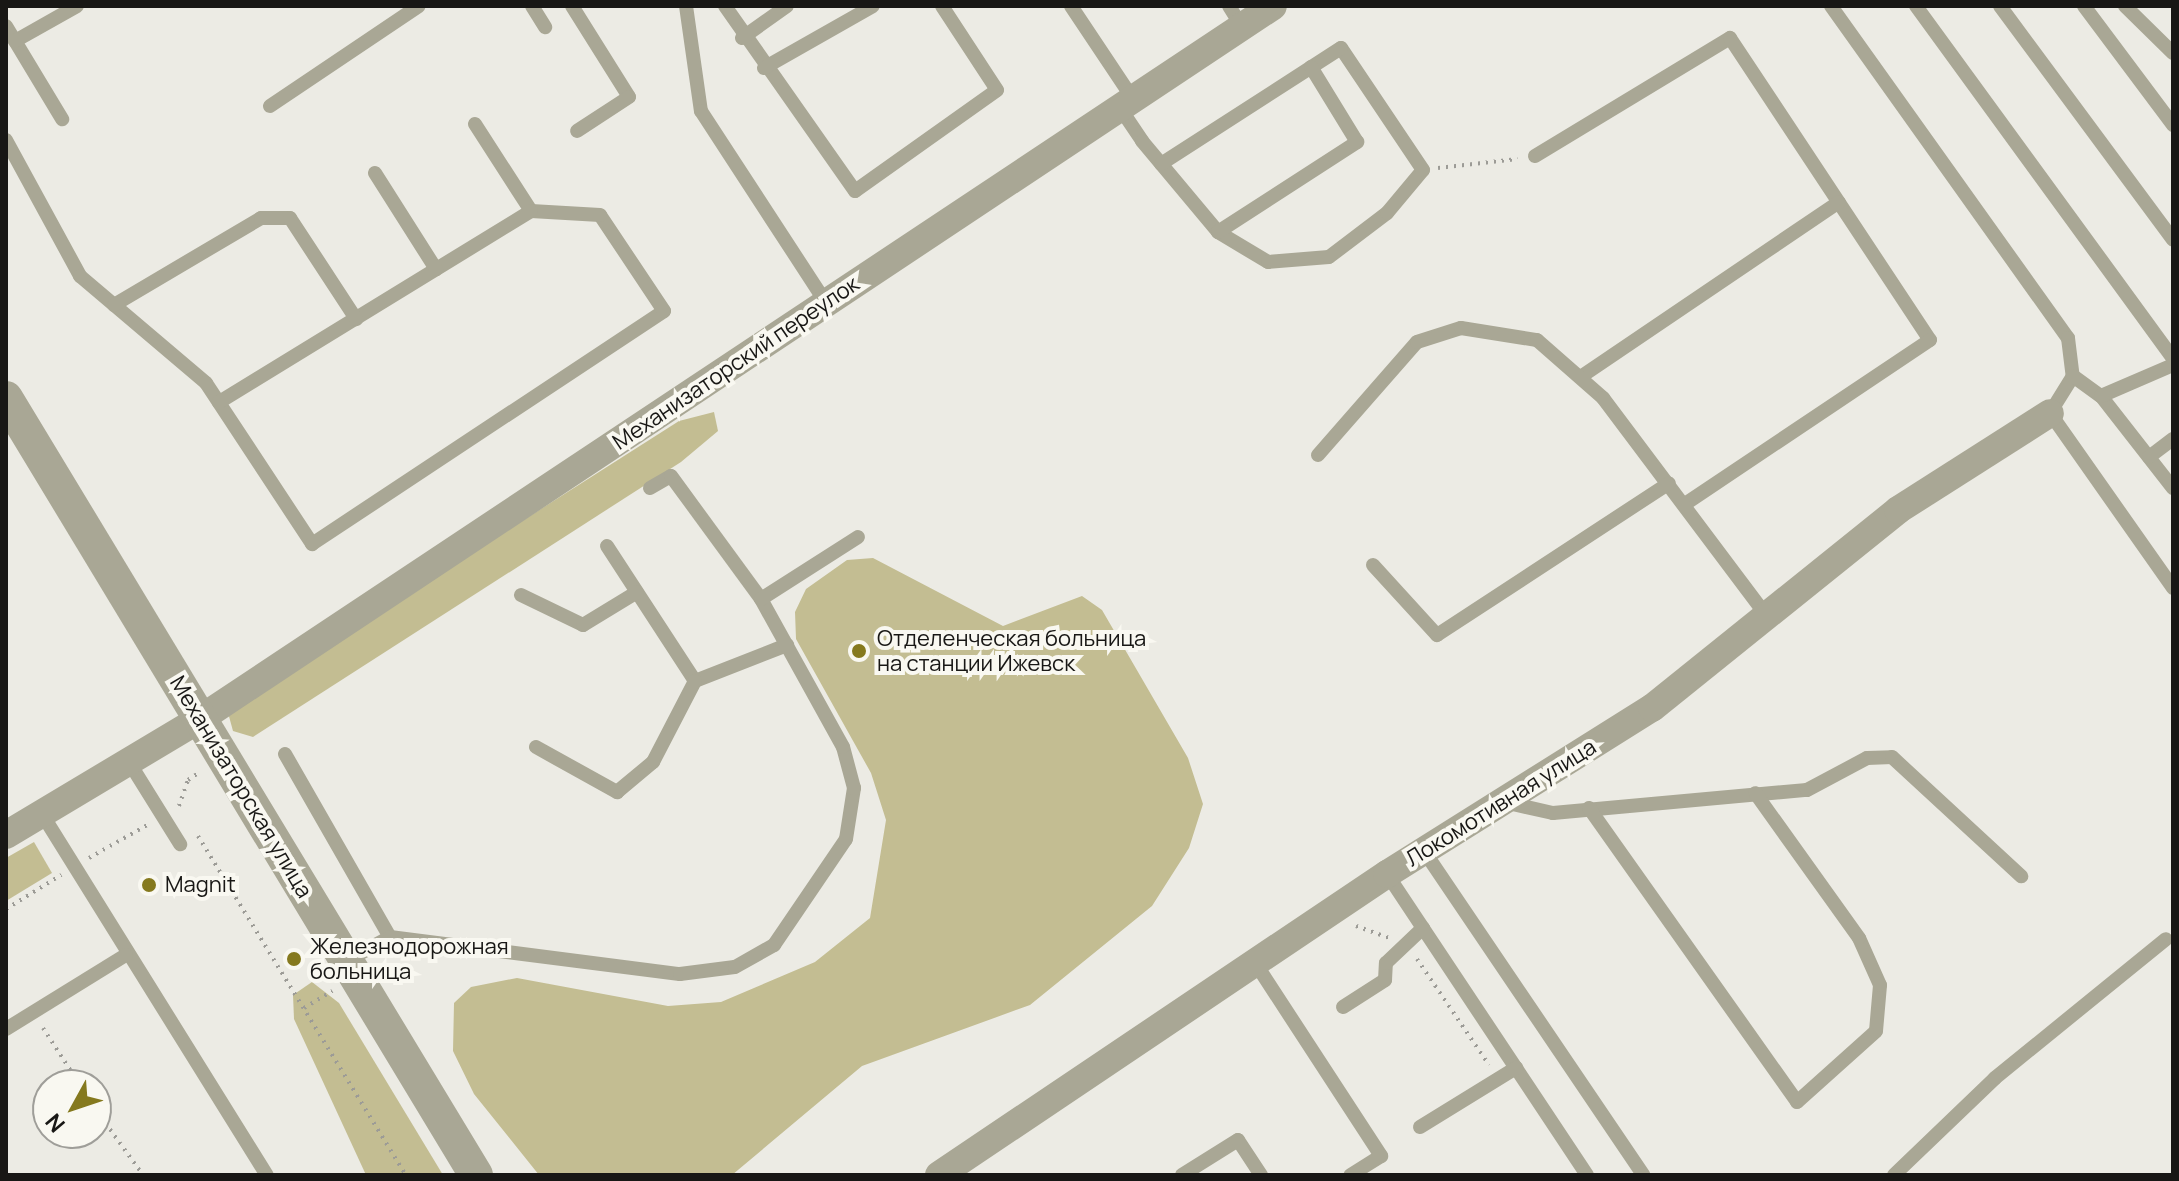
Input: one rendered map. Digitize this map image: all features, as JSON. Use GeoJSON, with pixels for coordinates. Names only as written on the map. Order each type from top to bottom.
{"type":"FeatureCollection","features":[{"type":"Feature","properties":{"kind":"street","name":"Механизаторский переулок"},"geometry":{"type":"LineString","coordinates":[[6,835],[200,719],[1127,104],[1235,17],[1273,6]]}},
{"type":"Feature","properties":{"kind":"street","name":"Механизаторская улица"},"geometry":{"type":"LineString","coordinates":[[6,398],[351,969],[465,1173]]}},
{"type":"Feature","properties":{"kind":"street","name":"Локомотивная улица"},"geometry":{"type":"LineString","coordinates":[[939,1175],[1323,915],[1652,708],[1768,618],[1898,510],[2050,413]]}},
{"type":"Feature","properties":{"kind":"lane"},"geometry":{"type":"LineString","coordinates":[[15,41],[77,6]]}},
{"type":"Feature","properties":{"kind":"lane"},"geometry":{"type":"LineString","coordinates":[[270,106],[419,6]]}},
{"type":"Feature","properties":{"kind":"lane"},"geometry":{"type":"LineString","coordinates":[[532,6],[545,27]]}},
{"type":"Feature","properties":{"kind":"lane"},"geometry":{"type":"LineString","coordinates":[[572,6],[629,97],[577,131]]}},
{"type":"Feature","properties":{"kind":"lane"},"geometry":{"type":"LineString","coordinates":[[686,6],[701,111],[826,303]]}},
{"type":"Feature","properties":{"kind":"lane"},"geometry":{"type":"LineString","coordinates":[[725,6],[742,38],[855,191],[997,90],[942,6]]}},
{"type":"Feature","properties":{"kind":"lane"},"geometry":{"type":"LineString","coordinates":[[742,38],[787,6]]}},
{"type":"Feature","properties":{"kind":"lane"},"geometry":{"type":"LineString","coordinates":[[764,68],[873,6]]}},
{"type":"Feature","properties":{"kind":"lane"},"geometry":{"type":"LineString","coordinates":[[1071,6],[1161,164],[1218,232],[1268,262],[1329,257],[1387,213],[1423,170],[1341,48],[1161,164]]}},
{"type":"Feature","properties":{"kind":"lane"},"geometry":{"type":"LineString","coordinates":[[1831,6],[2068,338],[2073,376],[2050,413],[2173,588]]}},
{"type":"Feature","properties":{"kind":"lane"},"geometry":{"type":"LineString","coordinates":[[1916,6],[2173,362],[2101,396]]}},
{"type":"Feature","properties":{"kind":"lane"},"geometry":{"type":"LineString","coordinates":[[2000,6],[2173,240]]}},
{"type":"Feature","properties":{"kind":"lane"},"geometry":{"type":"LineString","coordinates":[[2084,6],[2173,125]]}},
{"type":"Feature","properties":{"kind":"lane"},"geometry":{"type":"LineString","coordinates":[[2125,6],[2173,53]]}},
{"type":"Feature","properties":{"kind":"lane"},"geometry":{"type":"LineString","coordinates":[[6,26],[62,119]]}},
{"type":"Feature","properties":{"kind":"lane"},"geometry":{"type":"LineString","coordinates":[[1535,156],[1730,38],[1930,340],[1685,504]]}},
{"type":"Feature","properties":{"kind":"lane"},"geometry":{"type":"LineString","coordinates":[[1218,232],[1357,142],[1311,67]]}},
{"type":"Feature","properties":{"kind":"lane"},"geometry":{"type":"LineString","coordinates":[[475,124],[531,211]]}},
{"type":"Feature","properties":{"kind":"lane"},"geometry":{"type":"LineString","coordinates":[[6,140],[80,276],[219,402],[312,544],[664,311],[600,215],[531,211],[219,402]]}},
{"type":"Feature","properties":{"kind":"lane"},"geometry":{"type":"LineString","coordinates":[[375,173],[436,269]]}},
{"type":"Feature","properties":{"kind":"lane"},"geometry":{"type":"LineString","coordinates":[[1582,376],[1839,202]]}},
{"type":"Feature","properties":{"kind":"lane"},"geometry":{"type":"LineString","coordinates":[[114,305],[261,218],[290,218],[356,319]]}},
{"type":"Feature","properties":{"kind":"lane"},"geometry":{"type":"LineString","coordinates":[[1318,455],[1417,342],[1461,328],[1537,340],[1582,376],[1669,483],[1768,618]]}},
{"type":"Feature","properties":{"kind":"lane"},"geometry":{"type":"LineString","coordinates":[[2073,376],[2101,396],[2173,488]]}},
{"type":"Feature","properties":{"kind":"lane"},"geometry":{"type":"LineString","coordinates":[[2149,457],[2173,439]]}},
{"type":"Feature","properties":{"kind":"lane"},"geometry":{"type":"LineString","coordinates":[[351,969],[390,937],[680,974],[735,967],[774,945],[846,839],[853,814],[843,747],[787,645],[761,599],[671,476],[650,488]]}},
{"type":"Feature","properties":{"kind":"lane"},"geometry":{"type":"LineString","coordinates":[[1373,565],[1437,635],[1669,483]]}},
{"type":"Feature","properties":{"kind":"lane"},"geometry":{"type":"LineString","coordinates":[[761,599],[858,537]]}},
{"type":"Feature","properties":{"kind":"lane"},"geometry":{"type":"LineString","coordinates":[[607,546],[695,681]]}},
{"type":"Feature","properties":{"kind":"lane"},"geometry":{"type":"LineString","coordinates":[[521,595],[583,625],[637,592]]}},
{"type":"Feature","properties":{"kind":"lane"},"geometry":{"type":"LineString","coordinates":[[536,747],[617,792],[653,762],[695,681],[787,645]]}},
{"type":"Feature","properties":{"kind":"lane"},"geometry":{"type":"LineString","coordinates":[[285,754],[390,937]]}},
{"type":"Feature","properties":{"kind":"lane"},"geometry":{"type":"LineString","coordinates":[[1503,802],[1553,813],[1807,790],[1867,758],[1892,757],[2021,876]]}},
{"type":"Feature","properties":{"kind":"lane"},"geometry":{"type":"LineString","coordinates":[[129,762],[180,844]]}},
{"type":"Feature","properties":{"kind":"lane"},"geometry":{"type":"LineString","coordinates":[[1589,808],[1797,1102],[1876,1031],[1880,985],[1859,938],[1755,793]]}},
{"type":"Feature","properties":{"kind":"lane"},"geometry":{"type":"LineString","coordinates":[[42,814],[126,955],[267,1175]]}},
{"type":"Feature","properties":{"kind":"lane"},"geometry":{"type":"LineString","coordinates":[[1424,851],[1643,1175]]}},
{"type":"Feature","properties":{"kind":"lane"},"geometry":{"type":"LineString","coordinates":[[1387,874],[1587,1175]]}},
{"type":"Feature","properties":{"kind":"lane"},"geometry":{"type":"LineString","coordinates":[[1343,1007],[1385,980],[1386,963],[1423,928]]}},
{"type":"Feature","properties":{"kind":"lane"},"geometry":{"type":"LineString","coordinates":[[1894,1175],[1995,1078],[2166,939]]}},
{"type":"Feature","properties":{"kind":"lane"},"geometry":{"type":"LineString","coordinates":[[6,1029],[126,955]]}},
{"type":"Feature","properties":{"kind":"lane"},"geometry":{"type":"LineString","coordinates":[[1254,961],[1381,1156],[1351,1175]]}},
{"type":"Feature","properties":{"kind":"lane"},"geometry":{"type":"LineString","coordinates":[[1420,1127],[1516,1068]]}},
{"type":"Feature","properties":{"kind":"lane"},"geometry":{"type":"LineString","coordinates":[[1182,1175],[1238,1140],[1261,1175]]}},
{"type":"Feature","properties":{"kind":"path"},"geometry":{"type":"LineString","coordinates":[[1423,170],[1535,156]]}},
{"type":"Feature","properties":{"kind":"path"},"geometry":{"type":"LineString","coordinates":[[6,909],[179,806],[188,780],[222,756]]}},
{"type":"Feature","properties":{"kind":"path"},"geometry":{"type":"LineString","coordinates":[[179,806],[188,819]]}},
{"type":"Feature","properties":{"kind":"path"},"geometry":{"type":"LineString","coordinates":[[196,833],[406,1175]]}},
{"type":"Feature","properties":{"kind":"path"},"geometry":{"type":"LineString","coordinates":[[1323,915],[1406,944],[1498,1079]]}},
{"type":"Feature","properties":{"kind":"path"},"geometry":{"type":"LineString","coordinates":[[304,1008],[351,969]]}},
{"type":"Feature","properties":{"kind":"path"},"geometry":{"type":"LineString","coordinates":[[33,1013],[70,1069]]}},
{"type":"Feature","properties":{"kind":"path"},"geometry":{"type":"LineString","coordinates":[[112,1134],[139,1174]]}},
{"type":"Feature","properties":{"kind":"shaded area"},"geometry":{"type":"Polygon","coordinates":[[[714,412],[718,431],[681,462],[253,737],[233,731],[227,709],[679,421],[714,412]]]}},
{"type":"Feature","properties":{"kind":"shaded area"},"geometry":{"type":"Polygon","coordinates":[[[873,558],[1003,626],[1082,596],[1102,610],[1188,758],[1203,804],[1189,848],[1152,906],[1030,1005],[862,1066],[732,1175],[539,1175],[474,1094],[453,1051],[454,1003],[471,987],[517,978],[668,1006],[721,1002],[815,962],[870,918],[886,820],[871,773],[796,639],[795,612],[806,589],[847,560],[873,558]]]}},
{"type":"Feature","properties":{"kind":"shaded area"},"geometry":{"type":"Polygon","coordinates":[[[34,842],[52,873],[6,901],[6,858],[34,842]]]}},
{"type":"Feature","properties":{"kind":"shaded area"},"geometry":{"type":"Polygon","coordinates":[[[312,982],[339,1003],[443,1175],[366,1175],[294,1019],[293,995],[312,982]]]}},
{"type":"Feature","properties":{"kind":"place","name":"Отделенческая больница на станции Ижевск"},"geometry":{"type":"Point","coordinates":[859,651]}},
{"type":"Feature","properties":{"kind":"place","name":"Magnit"},"geometry":{"type":"Point","coordinates":[149,885]}},
{"type":"Feature","properties":{"kind":"place","name":"Железнодорожная больница"},"geometry":{"type":"Point","coordinates":[294,959]}}]}
